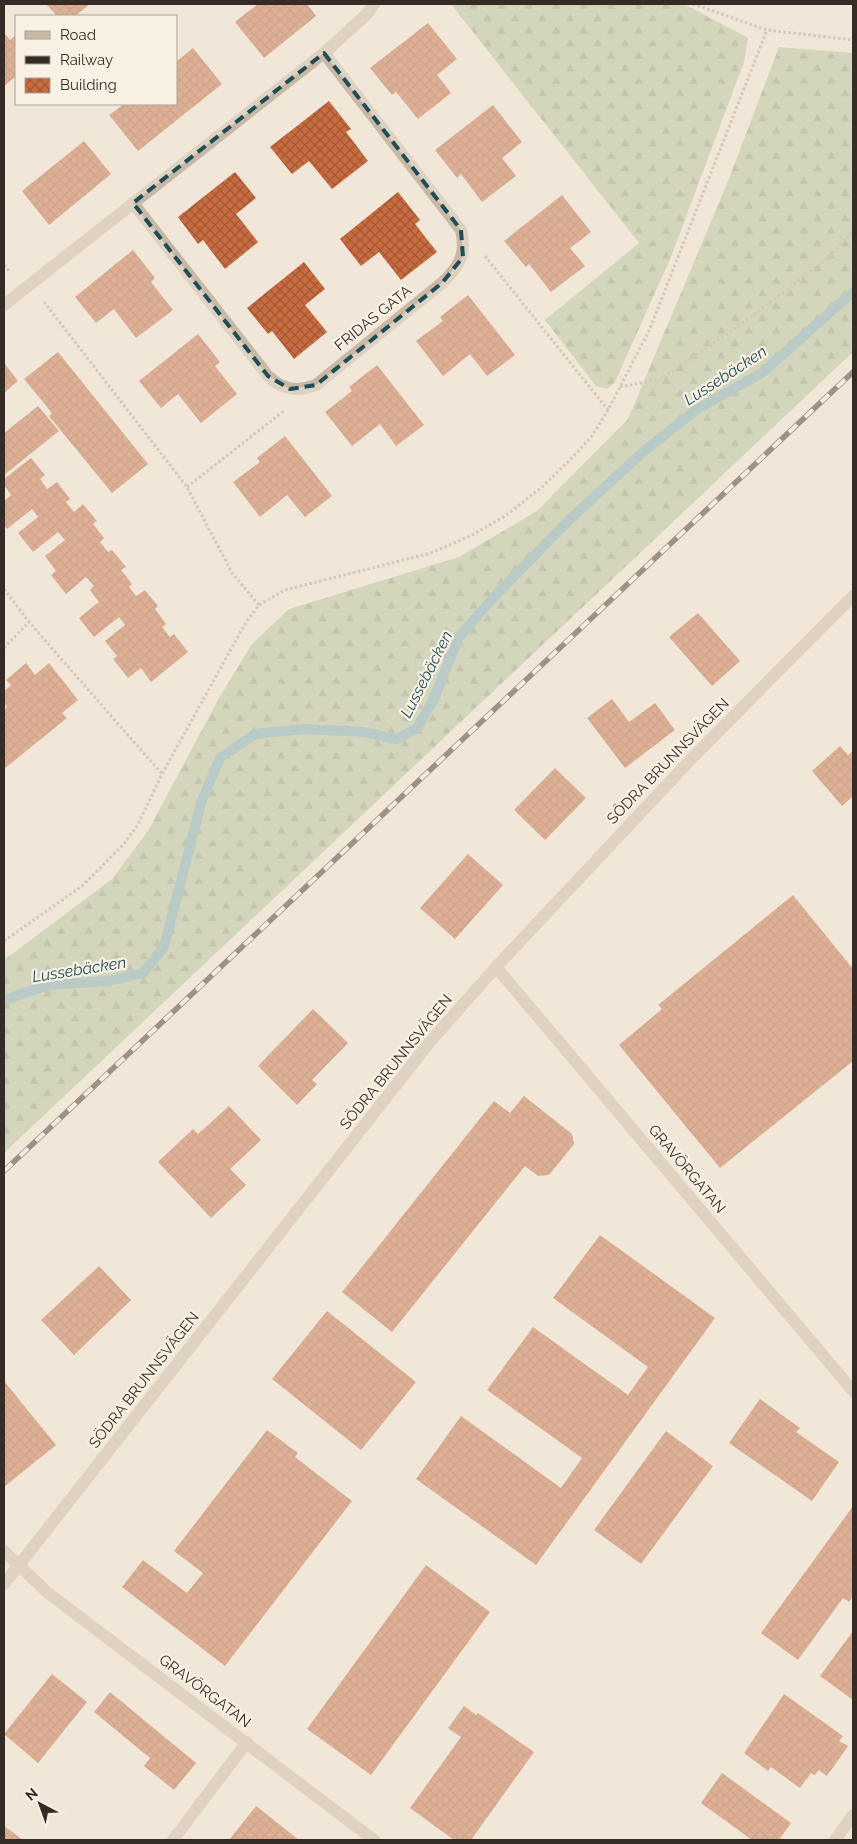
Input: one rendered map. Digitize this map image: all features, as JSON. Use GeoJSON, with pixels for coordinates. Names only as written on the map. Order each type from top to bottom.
{"type":"FeatureCollection","features":[{"type":"Feature","properties":{"kind":"street"},"geometry":{"type":"LineString","coordinates":[[4,305],[324,53],[367,14],[374,4]]}},
{"type":"Feature","properties":{"kind":"street"},"geometry":{"type":"LineString","coordinates":[[324,53],[460,230]]}},
{"type":"Feature","properties":{"kind":"street","name":"FRIDAS GATA"},"geometry":{"type":"LineString","coordinates":[[133,203],[268,376],[278,385],[290,389],[304,389],[316,385],[456,270],[463,257],[464,243],[460,230]]}},
{"type":"Feature","properties":{"kind":"street","name":"SÖDRA BRUNNSVÄGEN"},"geometry":{"type":"LineString","coordinates":[[4,1584],[429,1043],[496,968],[695,755],[853,596]]}},
{"type":"Feature","properties":{"kind":"street","name":"GRAVÖRGATAN"},"geometry":{"type":"LineString","coordinates":[[496,968],[853,1391]]}},
{"type":"Feature","properties":{"kind":"street","name":"GRAVÖRGATAN"},"geometry":{"type":"LineString","coordinates":[[4,1551],[48,1593],[374,1840]]}},
{"type":"Feature","properties":{"kind":"street"},"geometry":{"type":"LineString","coordinates":[[173,1840],[247,1742]]}},
{"type":"Feature","properties":{"kind":"street"},"geometry":{"type":"LineString","coordinates":[[836,1840],[853,1815]]}},
{"type":"Feature","properties":{"kind":"path"},"geometry":{"type":"LineString","coordinates":[[692,4],[767,30],[853,40]]}},
{"type":"Feature","properties":{"kind":"path"},"geometry":{"type":"LineString","coordinates":[[4,941],[82,886],[124,845],[246,622],[259,605],[285,590],[431,552],[472,535],[505,516],[542,487],[569,462],[592,436],[608,410],[649,331],[767,30]]}},
{"type":"Feature","properties":{"kind":"path"},"geometry":{"type":"LineString","coordinates":[[460,230],[490,261],[608,410]]}},
{"type":"Feature","properties":{"kind":"path"},"geometry":{"type":"LineString","coordinates":[[620,387],[661,379],[750,317],[831,256],[853,232]]}},
{"type":"Feature","properties":{"kind":"path"},"geometry":{"type":"LineString","coordinates":[[4,265],[6,269],[30,285],[187,487],[232,573],[259,605]]}},
{"type":"Feature","properties":{"kind":"path"},"geometry":{"type":"LineString","coordinates":[[187,487],[286,409]]}},
{"type":"Feature","properties":{"kind":"path"},"geometry":{"type":"LineString","coordinates":[[4,589],[29,622],[162,774]]}},
{"type":"Feature","properties":{"kind":"path"},"geometry":{"type":"LineString","coordinates":[[4,648],[29,622]]}},
{"type":"Feature","properties":{"kind":"highlighted area"},"geometry":{"type":"Polygon","coordinates":[[[324,53],[461,230],[463,257],[442,283],[316,385],[290,389],[268,376],[133,203],[324,53]]]}},
{"type":"Feature","properties":{"kind":"green space"},"geometry":{"type":"Polygon","coordinates":[[[451,4],[684,4],[748,38],[744,62],[671,257],[615,382],[607,389],[596,386],[545,320],[639,243],[451,4]]]}},
{"type":"Feature","properties":{"kind":"green space"},"geometry":{"type":"Polygon","coordinates":[[[779,47],[853,53],[853,352],[4,1153],[4,960],[112,879],[148,831],[219,698],[252,644],[289,609],[459,557],[537,511],[628,419],[728,181],[779,47]]]}},
{"type":"Feature","properties":{"kind":"building"},"geometry":{"type":"Polygon","coordinates":[[[46,4],[90,4],[76,15],[56,15],[46,4]]]}},
{"type":"Feature","properties":{"kind":"building"},"geometry":{"type":"Polygon","coordinates":[[[258,4],[307,4],[316,16],[264,58],[235,22],[258,4]]]}},
{"type":"Feature","properties":{"kind":"building"},"geometry":{"type":"Polygon","coordinates":[[[428,23],[457,59],[437,75],[451,93],[418,119],[396,92],[392,95],[370,68],[428,23]]]}},
{"type":"Feature","properties":{"kind":"building"},"geometry":{"type":"Polygon","coordinates":[[[4,33],[10,40],[15,36],[15,77],[4,86],[4,33]]]}},
{"type":"Feature","properties":{"kind":"building"},"geometry":{"type":"Polygon","coordinates":[[[193,48],[222,84],[138,151],[109,115],[123,105],[178,105],[178,60],[193,48]]]}},
{"type":"Feature","properties":{"kind":"building"},"geometry":{"type":"Polygon","coordinates":[[[329,101],[351,129],[346,132],[368,161],[332,189],[309,161],[292,174],[270,147],[329,101]]]}},
{"type":"Feature","properties":{"kind":"building"},"geometry":{"type":"Polygon","coordinates":[[[493,105],[522,142],[502,158],[516,176],[482,202],[461,174],[457,178],[435,150],[493,105]]]}},
{"type":"Feature","properties":{"kind":"building"},"geometry":{"type":"Polygon","coordinates":[[[84,141],[111,174],[49,225],[22,191],[84,141]]]}},
{"type":"Feature","properties":{"kind":"building"},"geometry":{"type":"Polygon","coordinates":[[[235,172],[256,198],[236,214],[258,242],[225,269],[203,240],[198,244],[178,217],[235,172]]]}},
{"type":"Feature","properties":{"kind":"building"},"geometry":{"type":"Polygon","coordinates":[[[398,192],[420,220],[415,224],[437,252],[401,280],[379,252],[361,266],[340,239],[398,192]]]}},
{"type":"Feature","properties":{"kind":"building"},"geometry":{"type":"Polygon","coordinates":[[[562,195],[591,232],[570,248],[585,266],[551,292],[529,264],[526,267],[504,241],[562,195]]]}},
{"type":"Feature","properties":{"kind":"building"},"geometry":{"type":"Polygon","coordinates":[[[133,250],[155,278],[151,282],[173,310],[136,338],[114,309],[96,323],[75,297],[133,250]]]}},
{"type":"Feature","properties":{"kind":"building"},"geometry":{"type":"Polygon","coordinates":[[[304,262],[325,289],[305,305],[327,332],[294,359],[272,331],[268,334],[247,308],[304,262]]]}},
{"type":"Feature","properties":{"kind":"building"},"geometry":{"type":"Polygon","coordinates":[[[468,295],[515,355],[487,376],[470,354],[443,376],[416,341],[443,321],[440,317],[468,295]]]}},
{"type":"Feature","properties":{"kind":"building"},"geometry":{"type":"Polygon","coordinates":[[[198,334],[220,362],[215,366],[237,394],[201,423],[178,394],[161,408],[139,381],[198,334]]]}},
{"type":"Feature","properties":{"kind":"building"},"geometry":{"type":"Polygon","coordinates":[[[58,352],[148,464],[112,493],[49,416],[52,413],[24,379],[58,352]]]}},
{"type":"Feature","properties":{"kind":"building"},"geometry":{"type":"Polygon","coordinates":[[[4,363],[18,381],[4,393],[4,363]]]}},
{"type":"Feature","properties":{"kind":"building"},"geometry":{"type":"Polygon","coordinates":[[[377,365],[424,425],[396,446],[380,424],[352,446],[325,412],[352,391],[349,387],[377,365]]]}},
{"type":"Feature","properties":{"kind":"building"},"geometry":{"type":"Polygon","coordinates":[[[38,406],[59,431],[4,475],[4,433],[38,406]]]}},
{"type":"Feature","properties":{"kind":"building"},"geometry":{"type":"Polygon","coordinates":[[[285,436],[332,496],[305,517],[287,495],[260,517],[233,482],[260,462],[257,458],[285,436]]]}},
{"type":"Feature","properties":{"kind":"building"},"geometry":{"type":"Polygon","coordinates":[[[31,458],[45,475],[40,479],[47,489],[57,482],[70,499],[66,502],[74,512],[83,504],[97,521],[93,524],[104,538],[100,542],[108,552],[112,550],[126,567],[121,570],[132,584],[129,587],[136,596],[145,590],[158,606],[155,609],[166,624],[162,627],[170,637],[174,634],[188,652],[151,682],[141,668],[128,678],[113,659],[117,656],[105,641],[125,625],[119,617],[94,637],[79,618],[99,602],[90,590],[94,586],[86,577],[66,594],[51,575],[56,571],[45,556],[65,540],[58,532],[33,552],[18,533],[38,517],[32,509],[7,529],[4,525],[4,501],[11,495],[4,485],[4,479],[31,458]]]}},
{"type":"Feature","properties":{"kind":"building"},"geometry":{"type":"Polygon","coordinates":[[[698,613],[740,661],[712,686],[669,637],[698,613]]]}},
{"type":"Feature","properties":{"kind":"building"},"geometry":{"type":"Polygon","coordinates":[[[26,663],[35,675],[49,663],[78,700],[62,713],[67,718],[4,769],[4,710],[7,707],[4,703],[4,691],[11,685],[6,680],[26,663]]]}},
{"type":"Feature","properties":{"kind":"building"},"geometry":{"type":"Polygon","coordinates":[[[612,699],[629,722],[655,703],[675,730],[625,768],[587,718],[612,699]]]}},
{"type":"Feature","properties":{"kind":"building"},"geometry":{"type":"Polygon","coordinates":[[[840,746],[848,755],[853,751],[853,796],[842,806],[812,771],[840,746]]]}},
{"type":"Feature","properties":{"kind":"building"},"geometry":{"type":"Polygon","coordinates":[[[555,768],[586,798],[545,840],[514,810],[555,768]]]}},
{"type":"Feature","properties":{"kind":"building"},"geometry":{"type":"Polygon","coordinates":[[[468,854],[503,885],[455,939],[420,908],[468,854]]]}},
{"type":"Feature","properties":{"kind":"building"},"geometry":{"type":"Polygon","coordinates":[[[793,895],[853,969],[853,1061],[720,1168],[619,1045],[662,1009],[658,1005],[793,895]]]}},
{"type":"Feature","properties":{"kind":"building"},"geometry":{"type":"Polygon","coordinates":[[[313,1009],[348,1043],[312,1080],[317,1084],[297,1105],[258,1066],[313,1009]]]}},
{"type":"Feature","properties":{"kind":"building"},"geometry":{"type":"Polygon","coordinates":[[[524,1096],[572,1134],[574,1144],[549,1175],[538,1176],[525,1166],[392,1332],[342,1292],[494,1101],[510,1113],[524,1096]]]}},
{"type":"Feature","properties":{"kind":"building"},"geometry":{"type":"Polygon","coordinates":[[[229,1106],[261,1140],[230,1169],[246,1185],[211,1218],[158,1162],[193,1129],[198,1134],[229,1106]]]}},
{"type":"Feature","properties":{"kind":"building"},"geometry":{"type":"Polygon","coordinates":[[[600,1235],[715,1318],[536,1565],[416,1479],[461,1416],[561,1488],[582,1458],[487,1390],[533,1327],[628,1395],[648,1367],[553,1298],[600,1235]]]}},
{"type":"Feature","properties":{"kind":"building"},"geometry":{"type":"Polygon","coordinates":[[[99,1266],[131,1300],[74,1355],[41,1320],[99,1266]]]}},
{"type":"Feature","properties":{"kind":"building"},"geometry":{"type":"Polygon","coordinates":[[[327,1311],[416,1382],[361,1450],[272,1379],[327,1311]]]}},
{"type":"Feature","properties":{"kind":"building"},"geometry":{"type":"Polygon","coordinates":[[[4,1381],[56,1445],[4,1487],[4,1381]]]}},
{"type":"Feature","properties":{"kind":"building"},"geometry":{"type":"Polygon","coordinates":[[[760,1399],[800,1428],[796,1432],[839,1462],[812,1501],[729,1443],[760,1399]]]}},
{"type":"Feature","properties":{"kind":"building"},"geometry":{"type":"Polygon","coordinates":[[[267,1430],[298,1453],[295,1457],[352,1501],[225,1666],[122,1587],[143,1560],[187,1593],[203,1573],[174,1551],[267,1430]]]}},
{"type":"Feature","properties":{"kind":"building"},"geometry":{"type":"Polygon","coordinates":[[[666,1431],[713,1466],[641,1564],[594,1530],[666,1431]]]}},
{"type":"Feature","properties":{"kind":"building"},"geometry":{"type":"Polygon","coordinates":[[[853,1506],[853,1596],[849,1602],[843,1598],[798,1660],[761,1633],[853,1506]]]}},
{"type":"Feature","properties":{"kind":"building"},"geometry":{"type":"Polygon","coordinates":[[[426,1565],[490,1612],[371,1775],[307,1729],[426,1565]]]}},
{"type":"Feature","properties":{"kind":"building"},"geometry":{"type":"Polygon","coordinates":[[[853,1631],[853,1700],[820,1676],[853,1631]]]}},
{"type":"Feature","properties":{"kind":"building"},"geometry":{"type":"Polygon","coordinates":[[[52,1674],[87,1702],[38,1763],[4,1734],[52,1674]]]}},
{"type":"Feature","properties":{"kind":"building"},"geometry":{"type":"Polygon","coordinates":[[[110,1692],[196,1763],[174,1790],[144,1766],[150,1758],[94,1712],[110,1692]]]}},
{"type":"Feature","properties":{"kind":"building"},"geometry":{"type":"Polygon","coordinates":[[[784,1694],[843,1736],[839,1741],[848,1746],[827,1776],[819,1770],[815,1775],[811,1773],[800,1788],[771,1767],[768,1771],[744,1753],[784,1694]]]}},
{"type":"Feature","properties":{"kind":"building"},"geometry":{"type":"Polygon","coordinates":[[[464,1706],[476,1715],[478,1713],[534,1752],[471,1840],[454,1840],[410,1808],[461,1737],[448,1728],[464,1706]]]}},
{"type":"Feature","properties":{"kind":"building"},"geometry":{"type":"Polygon","coordinates":[[[722,1773],[791,1823],[779,1840],[752,1840],[701,1803],[722,1773]]]}},
{"type":"Feature","properties":{"kind":"building"},"geometry":{"type":"Polygon","coordinates":[[[256,1806],[299,1840],[229,1840],[256,1806]]]}},
{"type":"Feature","properties":{"kind":"building"},"geometry":{"type":"Polygon","coordinates":[[[4,1826],[23,1840],[4,1840],[4,1826]]]}},
{"type":"Feature","properties":{"kind":"waterway","name":"Lussebäcken"},"geometry":{"type":"LineString","coordinates":[[4,1000],[48,985],[109,981],[143,973],[164,947],[201,803],[220,758],[255,734],[305,729],[363,732],[396,739],[416,729],[433,701],[459,637],[494,597],[569,520],[643,452],[696,410],[763,372],[853,292]]}},
{"type":"Feature","properties":{"kind":"railway"},"geometry":{"type":"LineString","coordinates":[[4,1171],[853,372]]}}]}
